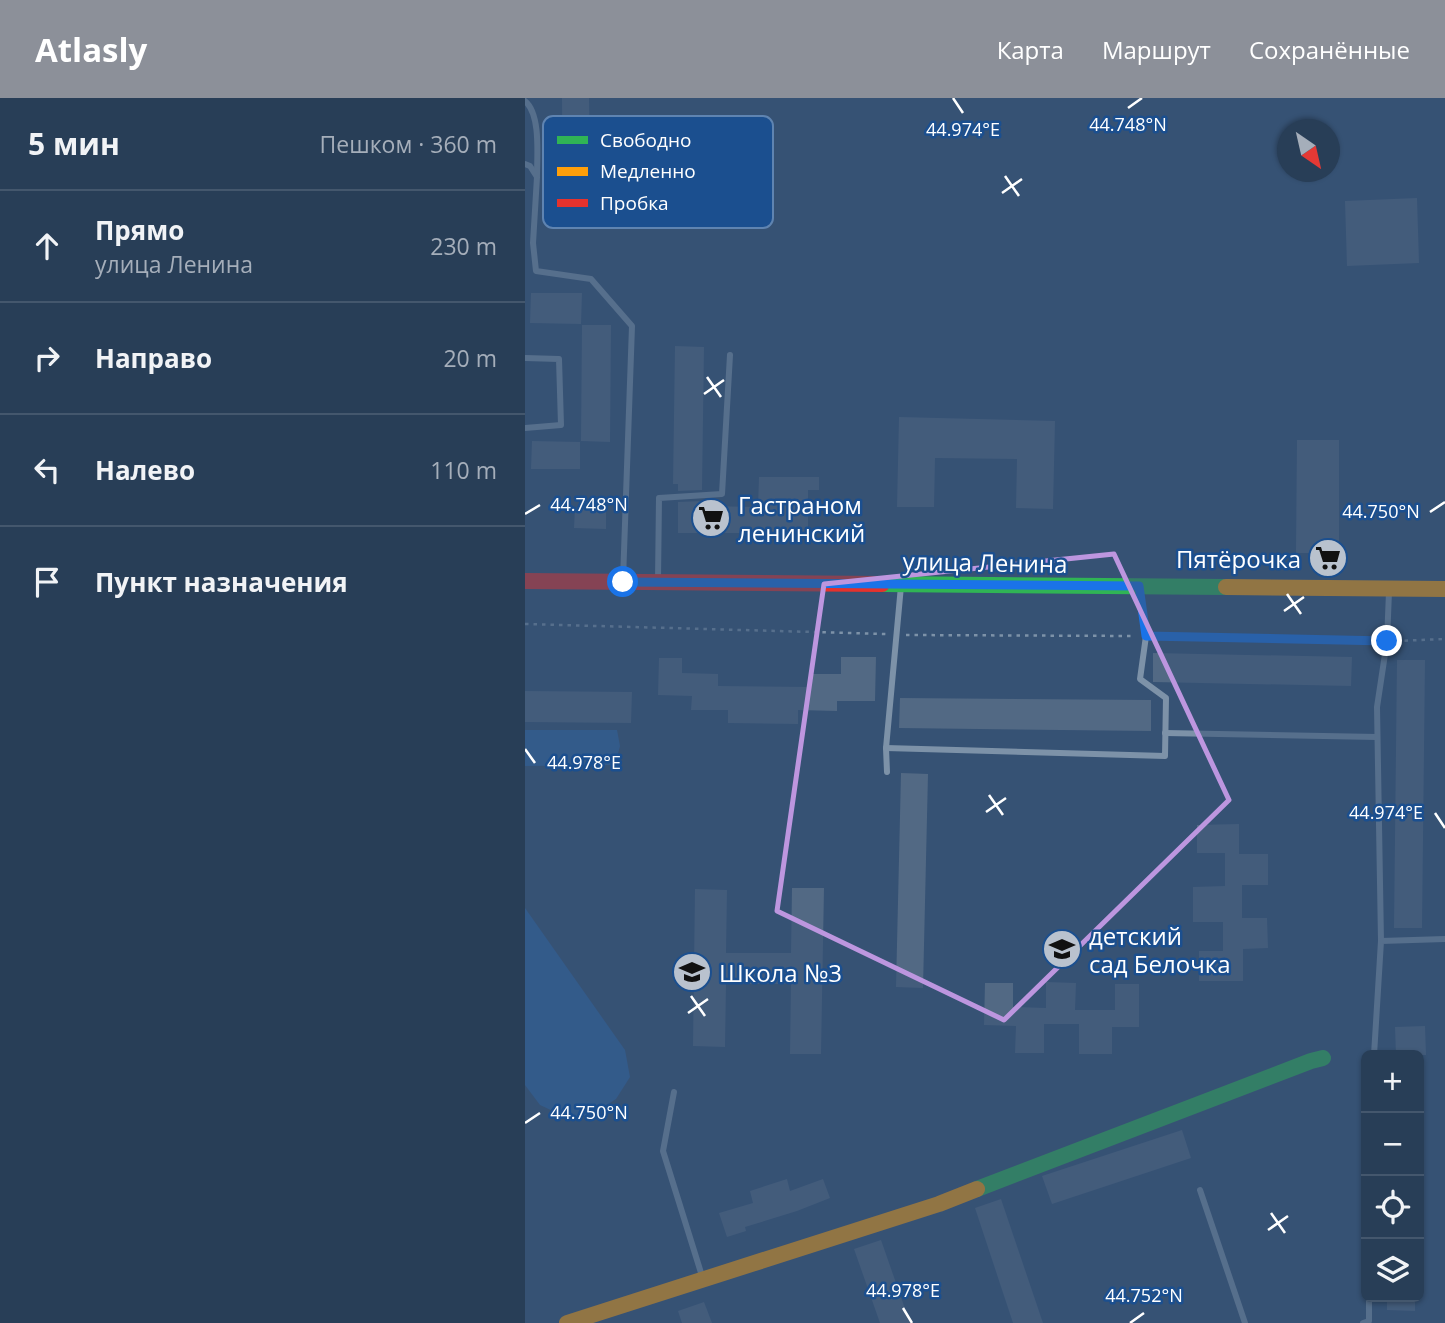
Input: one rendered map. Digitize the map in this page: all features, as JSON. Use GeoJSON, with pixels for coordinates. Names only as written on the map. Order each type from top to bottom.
{"type":"FeatureCollection","features":[{"type":"Feature","properties":{"kind":"street","name":"улица Ленина"},"geometry":{"type":"LineString","coordinates":[[525,581],[1445,589]]}},
{"type":"Feature","properties":{"kind":"street"},"geometry":{"type":"LineString","coordinates":[[566,1323],[939,1204],[1323,1058]]}},
{"type":"Feature","properties":{"kind":"lane"},"geometry":{"type":"LineString","coordinates":[[525,101],[529,104],[538,135],[533,243],[536,271],[591,279],[632,326],[623,582]]}},
{"type":"Feature","properties":{"kind":"lane"},"geometry":{"type":"LineString","coordinates":[[525,164],[530,166],[537,177]]}},
{"type":"Feature","properties":{"kind":"lane"},"geometry":{"type":"LineString","coordinates":[[658,582],[659,498],[722,494],[730,355]]}},
{"type":"Feature","properties":{"kind":"lane"},"geometry":{"type":"LineString","coordinates":[[525,358],[559,359],[561,425],[525,428]]}},
{"type":"Feature","properties":{"kind":"lane"},"geometry":{"type":"LineString","coordinates":[[887,772],[886,748],[901,584]]}},
{"type":"Feature","properties":{"kind":"lane"},"geometry":{"type":"LineString","coordinates":[[886,748],[1165,756],[1166,698],[1140,679],[1146,636],[1139,586]]}},
{"type":"Feature","properties":{"kind":"lane"},"geometry":{"type":"LineString","coordinates":[[1374,1050],[1381,941],[1377,707],[1387,641],[1389,590]]}},
{"type":"Feature","properties":{"kind":"lane"},"geometry":{"type":"LineString","coordinates":[[1165,733],[1377,737]]}},
{"type":"Feature","properties":{"kind":"lane"},"geometry":{"type":"LineString","coordinates":[[1381,941],[1445,939]]}},
{"type":"Feature","properties":{"kind":"lane"},"geometry":{"type":"LineString","coordinates":[[674,1092],[663,1151],[703,1279]]}},
{"type":"Feature","properties":{"kind":"lane"},"geometry":{"type":"LineString","coordinates":[[1200,1190],[1245,1323]]}},
{"type":"Feature","properties":{"kind":"lane"},"geometry":{"type":"LineString","coordinates":[[1363,1323],[1369,1321],[1369,1302]]}},
{"type":"Feature","properties":{"kind":"path"},"geometry":{"type":"LineString","coordinates":[[525,624],[897,635],[1387,641],[1445,639]]}},
{"type":"Feature","properties":{"kind":"highlighted area"},"geometry":{"type":"Polygon","coordinates":[[[1114,554],[1229,800],[1004,1020],[777,911],[824,584],[1114,554]]]}},
{"type":"Feature","properties":{"kind":"shaded area"},"geometry":{"type":"Polygon","coordinates":[[[525,730],[617,730],[620,746],[615,765],[525,766],[525,730]]]}},
{"type":"Feature","properties":{"kind":"shaded area"},"geometry":{"type":"Polygon","coordinates":[[[525,908],[625,1050],[630,1077],[616,1099],[593,1114],[570,1119],[540,1105],[525,1085],[525,908]]]}},
{"type":"Feature","properties":{"kind":"building"},"geometry":{"type":"Polygon","coordinates":[[[562,98],[589,98],[589,116],[562,116],[562,98]]]}},
{"type":"Feature","properties":{"kind":"building"},"geometry":{"type":"Polygon","coordinates":[[[1417,198],[1419,263],[1347,266],[1345,201],[1417,198]]]}},
{"type":"Feature","properties":{"kind":"building"},"geometry":{"type":"Polygon","coordinates":[[[531,293],[582,293],[581,324],[530,323],[531,293]]]}},
{"type":"Feature","properties":{"kind":"building"},"geometry":{"type":"Polygon","coordinates":[[[582,325],[611,325],[610,442],[581,441],[582,325]]]}},
{"type":"Feature","properties":{"kind":"building"},"geometry":{"type":"Polygon","coordinates":[[[675,346],[704,347],[702,490],[678,491],[678,484],[673,484],[675,346]]]}},
{"type":"Feature","properties":{"kind":"building"},"geometry":{"type":"Polygon","coordinates":[[[899,417],[1055,421],[1053,509],[1016,508],[1017,459],[935,458],[934,507],[897,507],[899,417]]]}},
{"type":"Feature","properties":{"kind":"building"},"geometry":{"type":"Polygon","coordinates":[[[1297,440],[1339,440],[1339,553],[1296,553],[1297,440]]]}},
{"type":"Feature","properties":{"kind":"building"},"geometry":{"type":"Polygon","coordinates":[[[532,441],[580,442],[580,469],[531,469],[532,441]]]}},
{"type":"Feature","properties":{"kind":"building"},"geometry":{"type":"Polygon","coordinates":[[[759,477],[819,477],[819,490],[808,490],[808,533],[678,533],[678,502],[702,501],[702,506],[758,507],[759,477]]]}},
{"type":"Feature","properties":{"kind":"building"},"geometry":{"type":"Polygon","coordinates":[[[575,508],[606,509],[606,529],[574,528],[575,508]]]}},
{"type":"Feature","properties":{"kind":"building"},"geometry":{"type":"Polygon","coordinates":[[[1153,653],[1352,657],[1351,686],[1153,682],[1153,653]]]}},
{"type":"Feature","properties":{"kind":"building"},"geometry":{"type":"Polygon","coordinates":[[[841,657],[876,657],[875,701],[837,701],[837,711],[798,710],[798,724],[728,723],[728,710],[691,710],[692,696],[658,695],[659,658],[682,658],[682,673],[718,674],[718,686],[809,687],[809,674],[841,674],[841,657]]]}},
{"type":"Feature","properties":{"kind":"building"},"geometry":{"type":"Polygon","coordinates":[[[1397,660],[1425,660],[1422,928],[1394,928],[1397,660]]]}},
{"type":"Feature","properties":{"kind":"building"},"geometry":{"type":"Polygon","coordinates":[[[525,691],[632,692],[631,723],[525,722],[525,691]]]}},
{"type":"Feature","properties":{"kind":"building"},"geometry":{"type":"Polygon","coordinates":[[[900,698],[1151,700],[1151,731],[899,728],[900,698]]]}},
{"type":"Feature","properties":{"kind":"building"},"geometry":{"type":"Polygon","coordinates":[[[901,773],[928,774],[923,988],[896,987],[901,773]]]}},
{"type":"Feature","properties":{"kind":"building"},"geometry":{"type":"Polygon","coordinates":[[[1239,824],[1239,854],[1268,854],[1268,885],[1242,885],[1242,918],[1267,918],[1268,948],[1243,949],[1243,981],[1199,981],[1199,951],[1223,951],[1223,922],[1193,922],[1193,887],[1225,886],[1225,853],[1197,853],[1197,825],[1239,824]]]}},
{"type":"Feature","properties":{"kind":"building"},"geometry":{"type":"Polygon","coordinates":[[[792,888],[824,888],[821,1054],[790,1054],[791,984],[726,984],[725,1047],[693,1046],[695,889],[727,890],[726,953],[791,953],[792,888]]]}},
{"type":"Feature","properties":{"kind":"building"},"geometry":{"type":"Polygon","coordinates":[[[1046,982],[1076,983],[1075,1010],[1115,1010],[1115,984],[1139,984],[1139,1027],[1112,1027],[1112,1054],[1079,1054],[1079,1024],[1044,1024],[1044,1053],[1015,1053],[1016,1026],[984,1025],[985,983],[1013,983],[1013,1007],[1046,1008],[1046,982]]]}},
{"type":"Feature","properties":{"kind":"building"},"geometry":{"type":"Polygon","coordinates":[[[1425,1026],[1426,1055],[1424,1050],[1396,1050],[1395,1027],[1425,1026]]]}},
{"type":"Feature","properties":{"kind":"building"},"geometry":{"type":"Polygon","coordinates":[[[1182,1130],[1191,1158],[1052,1204],[1042,1176],[1182,1130]]]}},
{"type":"Feature","properties":{"kind":"building"},"geometry":{"type":"Polygon","coordinates":[[[787,1179],[790,1191],[823,1179],[830,1198],[745,1227],[746,1231],[727,1237],[719,1213],[753,1203],[750,1191],[787,1179]]]}},
{"type":"Feature","properties":{"kind":"building"},"geometry":{"type":"Polygon","coordinates":[[[1001,1199],[1043,1323],[1013,1323],[975,1208],[1001,1199]]]}},
{"type":"Feature","properties":{"kind":"building"},"geometry":{"type":"Polygon","coordinates":[[[881,1240],[910,1323],[880,1323],[854,1249],[881,1240]]]}},
{"type":"Feature","properties":{"kind":"building"},"geometry":{"type":"Polygon","coordinates":[[[704,1302],[712,1323],[682,1323],[678,1311],[704,1302]]]}},
{"type":"Feature","properties":{"kind":"building"},"geometry":{"type":"Polygon","coordinates":[[[1387,1302],[1415,1302],[1415,1311],[1387,1310],[1387,1302]]]}},
{"type":"Feature","properties":{"kind":"traffic: fast"},"geometry":{"type":"LineString","coordinates":[[882,584],[1226,587]]}},
{"type":"Feature","properties":{"kind":"traffic: fast"},"geometry":{"type":"LineString","coordinates":[[977,1189],[1323,1058]]}},
{"type":"Feature","properties":{"kind":"traffic: slow"},"geometry":{"type":"LineString","coordinates":[[1226,587],[1445,589]]}},
{"type":"Feature","properties":{"kind":"traffic: slow"},"geometry":{"type":"LineString","coordinates":[[567,1323],[939,1204],[977,1189]]}},
{"type":"Feature","properties":{"kind":"traffic: jam"},"geometry":{"type":"LineString","coordinates":[[525,581],[882,584]]}},
{"type":"Feature","properties":{"kind":"place","name":"Гастраном ленинский"},"geometry":{"type":"Point","coordinates":[711,518]}},
{"type":"Feature","properties":{"kind":"place","name":"Пятёрочка"},"geometry":{"type":"Point","coordinates":[1328,558]}},
{"type":"Feature","properties":{"kind":"place","name":"детский сад Белочка"},"geometry":{"type":"Point","coordinates":[1062,949]}},
{"type":"Feature","properties":{"kind":"place","name":"Школа №3"},"geometry":{"type":"Point","coordinates":[692,972]}},
{"type":"Feature","properties":{"kind":"route"},"geometry":{"type":"LineString","coordinates":[[623,582],[1139,586],[1146,636],[1387,641]]}}]}
